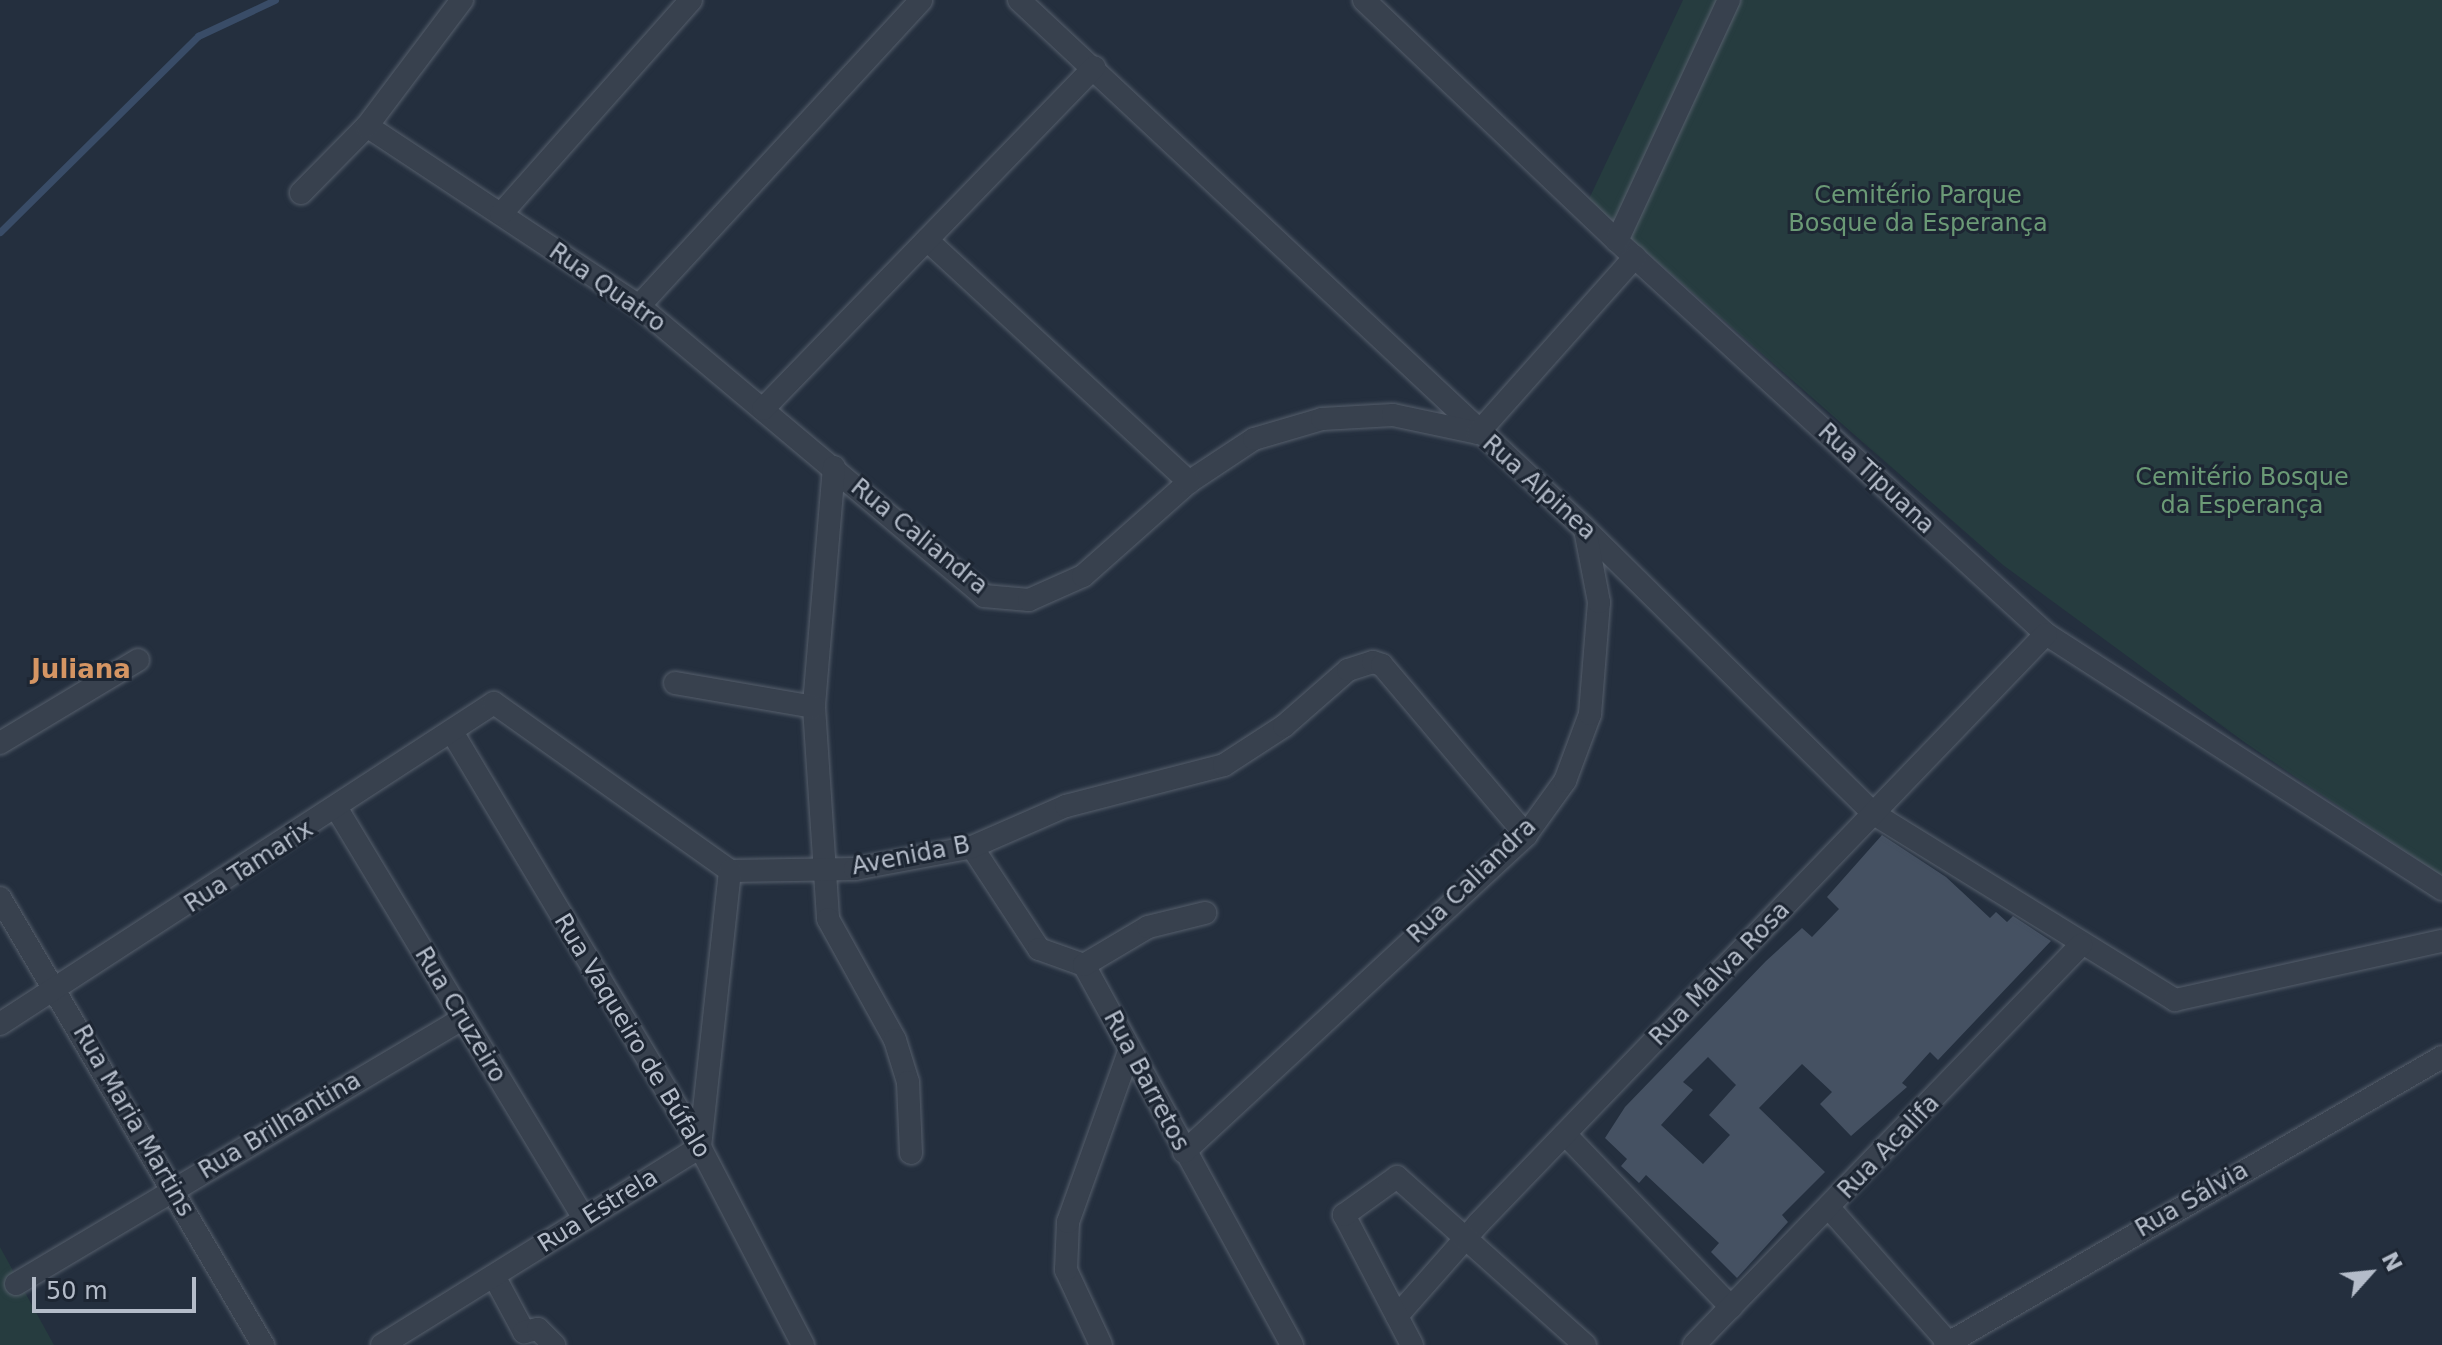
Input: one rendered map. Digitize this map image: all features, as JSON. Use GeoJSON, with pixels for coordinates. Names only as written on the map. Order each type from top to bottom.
{"type":"FeatureCollection","features":[{"type":"Feature","properties":{"kind":"street"},"geometry":{"type":"LineString","coordinates":[[301,193],[367,126],[462,0]]}},
{"type":"Feature","properties":{"kind":"street"},"geometry":{"type":"LineString","coordinates":[[501,214],[691,0]]}},
{"type":"Feature","properties":{"kind":"street"},"geometry":{"type":"LineString","coordinates":[[639,306],[921,0]]}},
{"type":"Feature","properties":{"kind":"street","name":"Rua Alpinea"},"geometry":{"type":"LineString","coordinates":[[1019,0],[1094,67],[1478,433],[1585,529],[1874,814],[2081,945],[2175,1000],[2442,941]]}},
{"type":"Feature","properties":{"kind":"street","name":"Rua Tipuana"},"geometry":{"type":"LineString","coordinates":[[1364,0],[1617,241],[2046,634],[2442,889]]}},
{"type":"Feature","properties":{"kind":"street"},"geometry":{"type":"LineString","coordinates":[[1617,241],[1729,0]]}},
{"type":"Feature","properties":{"kind":"street"},"geometry":{"type":"LineString","coordinates":[[763,409],[1094,67]]}},
{"type":"Feature","properties":{"kind":"street","name":"Rua Quatro"},"geometry":{"type":"LineString","coordinates":[[367,126],[639,306],[834,467]]}},
{"type":"Feature","properties":{"kind":"street"},"geometry":{"type":"LineString","coordinates":[[927,240],[1189,482]]}},
{"type":"Feature","properties":{"kind":"street"},"geometry":{"type":"LineString","coordinates":[[1478,433],[1635,257]]}},
{"type":"Feature","properties":{"kind":"street","name":"Rua Caliandra"},"geometry":{"type":"LineString","coordinates":[[834,467],[984,596],[1029,600],[1083,576],[1189,482],[1254,439],[1322,419],[1393,415],[1478,433]]}},
{"type":"Feature","properties":{"kind":"street"},"geometry":{"type":"LineString","coordinates":[[834,467],[814,707],[822,870],[828,919],[895,1040],[908,1082],[911,1153]]}},
{"type":"Feature","properties":{"kind":"street","name":"Rua Caliandra"},"geometry":{"type":"LineString","coordinates":[[1184,1152],[1526,835],[1565,781],[1590,714],[1599,602],[1585,529]]}},
{"type":"Feature","properties":{"kind":"street","name":"Rua Malva Rosa"},"geometry":{"type":"LineString","coordinates":[[1397,1316],[1467,1235],[2046,634]]}},
{"type":"Feature","properties":{"kind":"street"},"geometry":{"type":"LineString","coordinates":[[0,743],[138,660]]}},
{"type":"Feature","properties":{"kind":"street","name":"Avenida B"},"geometry":{"type":"LineString","coordinates":[[730,871],[855,869],[972,847],[1066,806],[1224,765],[1284,726],[1348,670],[1360,664],[1382,665],[1526,835]]}},
{"type":"Feature","properties":{"kind":"street"},"geometry":{"type":"LineString","coordinates":[[675,683],[814,707]]}},
{"type":"Feature","properties":{"kind":"street","name":"Rua Tamarix"},"geometry":{"type":"LineString","coordinates":[[0,1024],[57,991],[494,703],[730,871]]}},
{"type":"Feature","properties":{"kind":"street","name":"Rua Vaqueiro de Búfalo"},"geometry":{"type":"LineString","coordinates":[[452,732],[700,1147],[803,1345]]}},
{"type":"Feature","properties":{"kind":"street","name":"Rua Cruzeiro"},"geometry":{"type":"LineString","coordinates":[[337,809],[584,1219]]}},
{"type":"Feature","properties":{"kind":"street"},"geometry":{"type":"LineString","coordinates":[[972,847],[1039,949],[1084,965],[1148,927],[1205,913]]}},
{"type":"Feature","properties":{"kind":"street"},"geometry":{"type":"LineString","coordinates":[[700,1147],[730,871]]}},
{"type":"Feature","properties":{"kind":"street","name":"Rua Maria Martins"},"geometry":{"type":"LineString","coordinates":[[0,898],[263,1345]]}},
{"type":"Feature","properties":{"kind":"street","name":"Rua Acalifa"},"geometry":{"type":"LineString","coordinates":[[1694,1345],[1830,1209],[2081,945]]}},
{"type":"Feature","properties":{"kind":"street","name":"Rua Barretos"},"geometry":{"type":"LineString","coordinates":[[1084,965],[1292,1345]]}},
{"type":"Feature","properties":{"kind":"street","name":"Rua Brilhantina"},"geometry":{"type":"LineString","coordinates":[[16,1284],[462,1019]]}},
{"type":"Feature","properties":{"kind":"street"},"geometry":{"type":"LineString","coordinates":[[1101,1345],[1066,1270],[1068,1222],[1129,1052]]}},
{"type":"Feature","properties":{"kind":"street","name":"Rua Sálvia"},"geometry":{"type":"LineString","coordinates":[[1946,1342],[2442,1057]]}},
{"type":"Feature","properties":{"kind":"street"},"geometry":{"type":"LineString","coordinates":[[1565,1134],[1731,1307]]}},
{"type":"Feature","properties":{"kind":"street","name":"Rua Estrela"},"geometry":{"type":"LineString","coordinates":[[382,1345],[700,1147]]}},
{"type":"Feature","properties":{"kind":"street"},"geometry":{"type":"LineString","coordinates":[[1412,1345],[1344,1215],[1397,1177],[1467,1235],[1585,1345]]}},
{"type":"Feature","properties":{"kind":"street"},"geometry":{"type":"LineString","coordinates":[[1830,1209],[1946,1342]]}},
{"type":"Feature","properties":{"kind":"street"},"geometry":{"type":"LineString","coordinates":[[494,1276],[524,1332],[538,1329],[554,1345]]}},
{"type":"Feature","properties":{"kind":"green space"},"geometry":{"type":"Polygon","coordinates":[[[1683,0],[2442,0],[2442,876],[2247,744],[2003,565],[1588,201],[1683,0]]]}},
{"type":"Feature","properties":{"kind":"green space"},"geometry":{"type":"Polygon","coordinates":[[[0,1247],[54,1345],[0,1345],[0,1247]]]}},
{"type":"Feature","properties":{"kind":"building"},"geometry":{"type":"Polygon","coordinates":[[[1882,835],[1946,877],[1990,918],[1996,912],[2007,922],[2013,916],[2051,941],[1938,1060],[1930,1052],[1902,1083],[1907,1087],[1851,1136],[1820,1104],[1832,1092],[1802,1064],[1759,1108],[1825,1172],[1782,1215],[1788,1222],[1737,1278],[1711,1252],[1719,1243],[1646,1175],[1639,1183],[1621,1166],[1627,1159],[1605,1138],[1625,1107],[1766,961],[1802,928],[1812,937],[1839,909],[1827,897],[1882,835]],[[1708,1057],[1683,1082],[1693,1090],[1661,1125],[1703,1164],[1730,1135],[1709,1115],[1736,1085],[1708,1057]]]}},
{"type":"Feature","properties":{"kind":"waterway"},"geometry":{"type":"LineString","coordinates":[[0,232],[198,36],[275,0]]}},
{"type":"Feature","properties":{"kind":"district","name":"Juliana"},"geometry":{"type":"Point","coordinates":[81,670]}},
{"type":"Feature","properties":{"kind":"park label","name":"Cemitério Parque Bosque da Esperança"},"geometry":{"type":"Point","coordinates":[1918,210]}},
{"type":"Feature","properties":{"kind":"park label","name":"Cemitério Bosque da Esperança"},"geometry":{"type":"Point","coordinates":[2242,492]}}]}
